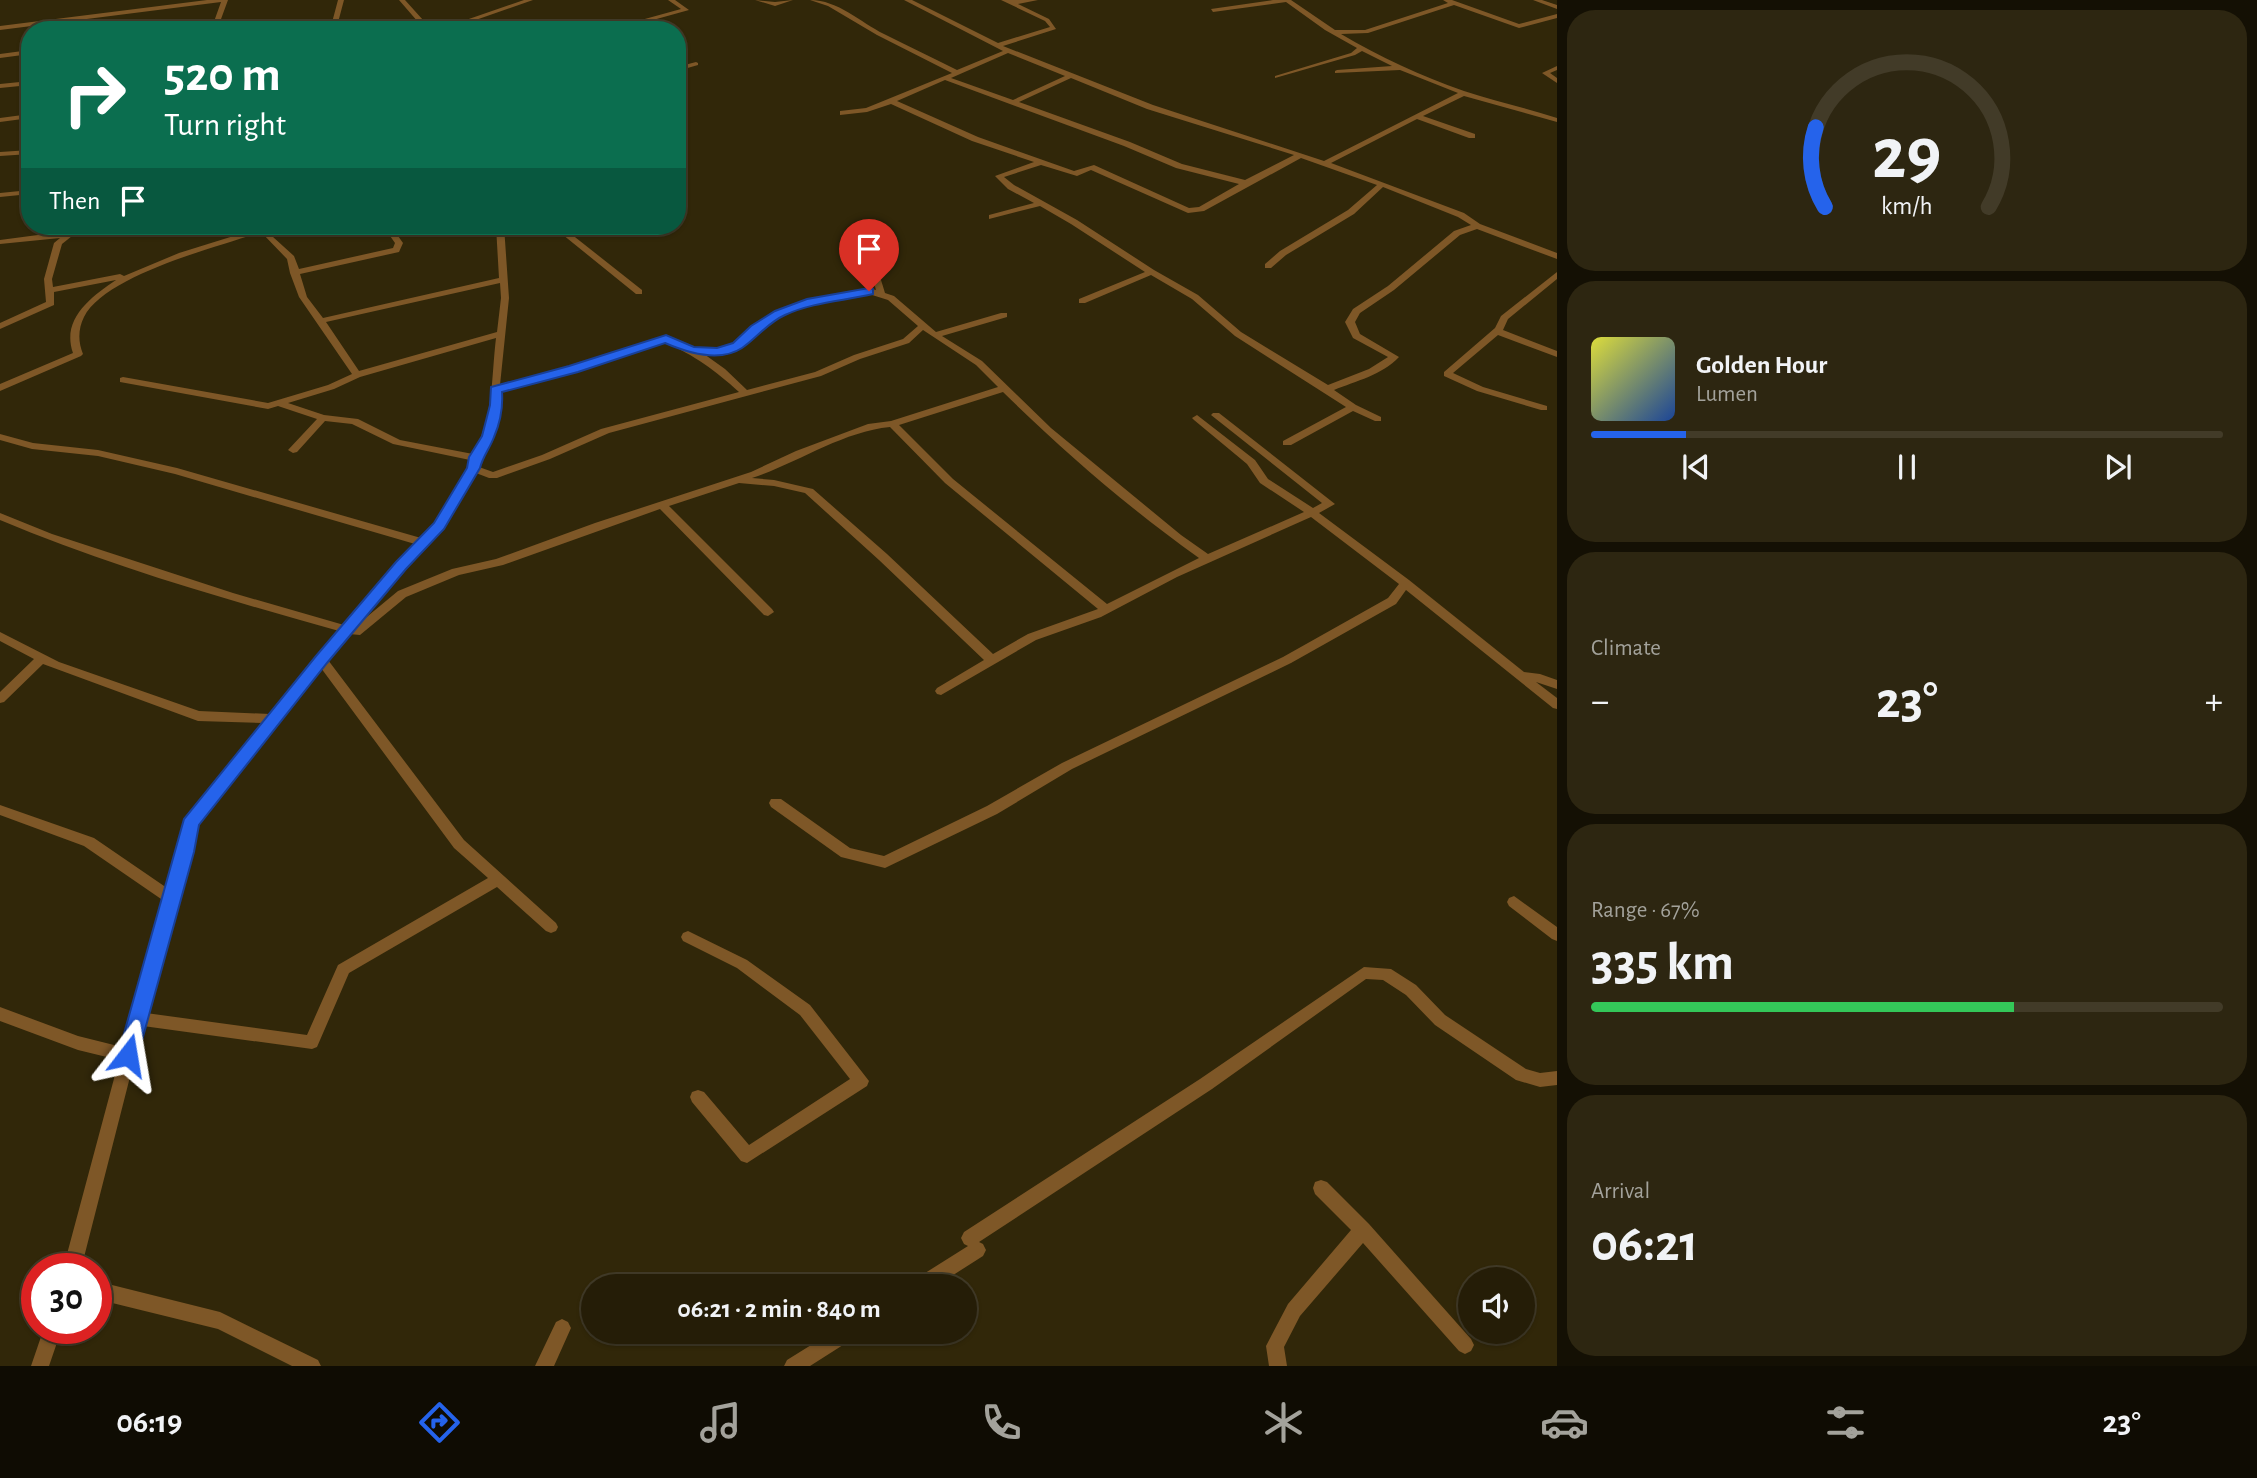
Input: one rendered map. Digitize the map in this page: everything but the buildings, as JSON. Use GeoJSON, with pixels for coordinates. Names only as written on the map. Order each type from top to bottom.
{"type":"FeatureCollection","features":[{"type":"Feature","properties":{"kind":"street"},"geometry":{"type":"LineString","coordinates":[[115,0],[117,12]]}},
{"type":"Feature","properties":{"kind":"street"},"geometry":{"type":"LineString","coordinates":[[51,21],[223,0],[217,21]]}},
{"type":"Feature","properties":{"kind":"street"},"geometry":{"type":"LineString","coordinates":[[335,21],[341,0]]}},
{"type":"Feature","properties":{"kind":"street"},"geometry":{"type":"LineString","coordinates":[[402,0],[421,21]]}},
{"type":"Feature","properties":{"kind":"street"},"geometry":{"type":"LineString","coordinates":[[463,21],[498,7],[530,0]]}},
{"type":"Feature","properties":{"kind":"street"},"geometry":{"type":"LineString","coordinates":[[643,21],[685,10],[671,0]]}},
{"type":"Feature","properties":{"kind":"street"},"geometry":{"type":"LineString","coordinates":[[758,0],[775,5],[790,0]]}},
{"type":"Feature","properties":{"kind":"street"},"geometry":{"type":"LineString","coordinates":[[813,0],[830,5],[879,34],[956,72]]}},
{"type":"Feature","properties":{"kind":"street"},"geometry":{"type":"LineString","coordinates":[[907,0],[1008,51],[1070,76],[1150,107],[1382,184],[1461,215],[1477,226],[1557,256]]}},
{"type":"Feature","properties":{"kind":"street"},"geometry":{"type":"LineString","coordinates":[[1006,1],[1035,0]]}},
{"type":"Feature","properties":{"kind":"street"},"geometry":{"type":"LineString","coordinates":[[1213,9],[1287,0],[1362,48],[1400,68],[1464,93],[1557,120]]}},
{"type":"Feature","properties":{"kind":"street"},"geometry":{"type":"LineString","coordinates":[[1536,0],[1557,7]]}},
{"type":"Feature","properties":{"kind":"street"},"geometry":{"type":"LineString","coordinates":[[999,45],[1054,28],[1047,20],[1006,1]]}},
{"type":"Feature","properties":{"kind":"street"},"geometry":{"type":"LineString","coordinates":[[1336,32],[1366,32],[1450,1],[1519,26],[1557,16]]}},
{"type":"Feature","properties":{"kind":"street"},"geometry":{"type":"LineString","coordinates":[[0,28],[21,25]]}},
{"type":"Feature","properties":{"kind":"street"},"geometry":{"type":"LineString","coordinates":[[1277,77],[1353,54],[1362,48]]}},
{"type":"Feature","properties":{"kind":"street"},"geometry":{"type":"LineString","coordinates":[[844,113],[867,110],[891,101],[1008,51]]}},
{"type":"Feature","properties":{"kind":"street"},"geometry":{"type":"LineString","coordinates":[[0,57],[21,54]]}},
{"type":"Feature","properties":{"kind":"street"},"geometry":{"type":"LineString","coordinates":[[686,66],[695,64]]}},
{"type":"Feature","properties":{"kind":"street"},"geometry":{"type":"LineString","coordinates":[[1338,72],[1400,68]]}},
{"type":"Feature","properties":{"kind":"street"},"geometry":{"type":"LineString","coordinates":[[1557,68],[1545,73],[1557,81]]}},
{"type":"Feature","properties":{"kind":"street"},"geometry":{"type":"LineString","coordinates":[[1012,103],[1070,76]]}},
{"type":"Feature","properties":{"kind":"street"},"geometry":{"type":"LineString","coordinates":[[945,78],[1127,144],[1179,166],[1246,183]]}},
{"type":"Feature","properties":{"kind":"street"},"geometry":{"type":"LineString","coordinates":[[0,86],[21,84]]}},
{"type":"Feature","properties":{"kind":"street"},"geometry":{"type":"LineString","coordinates":[[1325,163],[1464,93]]}},
{"type":"Feature","properties":{"kind":"street"},"geometry":{"type":"LineString","coordinates":[[891,101],[975,139],[1075,173],[1091,167],[1188,211],[1201,209],[1301,155]]}},
{"type":"Feature","properties":{"kind":"street"},"geometry":{"type":"LineString","coordinates":[[0,120],[21,117]]}},
{"type":"Feature","properties":{"kind":"street"},"geometry":{"type":"LineString","coordinates":[[1418,117],[1472,136]]}},
{"type":"Feature","properties":{"kind":"street"},"geometry":{"type":"LineString","coordinates":[[0,154],[21,153]]}},
{"type":"Feature","properties":{"kind":"street"},"geometry":{"type":"LineString","coordinates":[[1042,162],[999,176],[1039,204],[1074,222],[1195,297],[1238,334],[1353,407],[1378,419]]}},
{"type":"Feature","properties":{"kind":"street"},"geometry":{"type":"LineString","coordinates":[[1268,266],[1283,253],[1351,212],[1382,184]]}},
{"type":"Feature","properties":{"kind":"street"},"geometry":{"type":"LineString","coordinates":[[0,195],[21,193]]}},
{"type":"Feature","properties":{"kind":"street"},"geometry":{"type":"LineString","coordinates":[[992,217],[1039,204]]}},
{"type":"Feature","properties":{"kind":"street"},"geometry":{"type":"LineString","coordinates":[[1327,390],[1386,366],[1394,357],[1356,337],[1350,322],[1356,310],[1391,288],[1457,233],[1477,226]]}},
{"type":"Feature","properties":{"kind":"street"},"geometry":{"type":"LineString","coordinates":[[0,242],[57,239],[67,235]]}},
{"type":"Feature","properties":{"kind":"street"},"geometry":{"type":"LineString","coordinates":[[48,291],[127,276],[245,235]]}},
{"type":"Feature","properties":{"kind":"street"},"geometry":{"type":"LineString","coordinates":[[271,235],[291,258],[303,297],[357,375]]}},
{"type":"Feature","properties":{"kind":"street"},"geometry":{"type":"LineString","coordinates":[[294,273],[396,250],[399,243],[393,235]]}},
{"type":"Feature","properties":{"kind":"street"},"geometry":{"type":"LineString","coordinates":[[76,1253],[137,1019],[186,852],[190,823],[321,660],[422,542],[439,526],[488,436],[496,405],[495,389],[505,298],[501,235]]}},
{"type":"Feature","properties":{"kind":"street"},"geometry":{"type":"LineString","coordinates":[[567,235],[639,292]]}},
{"type":"Feature","properties":{"kind":"street"},"geometry":{"type":"LineString","coordinates":[[0,326],[51,303],[47,279],[57,239]]}},
{"type":"Feature","properties":{"kind":"street"},"geometry":{"type":"LineString","coordinates":[[1082,301],[1151,272]]}},
{"type":"Feature","properties":{"kind":"street"},"geometry":{"type":"LineString","coordinates":[[869,275],[878,282],[881,294]]}},
{"type":"Feature","properties":{"kind":"street"},"geometry":{"type":"LineString","coordinates":[[1544,408],[1480,389],[1447,374],[1496,331],[1504,318],[1557,275]]}},
{"type":"Feature","properties":{"kind":"street"},"geometry":{"type":"LineString","coordinates":[[0,388],[78,354],[74,336],[82,314],[110,286],[127,276]]}},
{"type":"Feature","properties":{"kind":"street"},"geometry":{"type":"LineString","coordinates":[[321,321],[502,280]]}},
{"type":"Feature","properties":{"kind":"street"},"geometry":{"type":"LineString","coordinates":[[692,351],[718,352],[737,346],[755,329],[779,313],[807,303],[869,291],[891,298],[934,335],[979,363],[1047,430],[1177,537],[1208,559]]}},
{"type":"Feature","properties":{"kind":"street"},"geometry":{"type":"LineString","coordinates":[[934,335],[1004,314]]}},
{"type":"Feature","properties":{"kind":"street"},"geometry":{"type":"LineString","coordinates":[[282,404],[323,418],[354,421],[397,442],[475,463],[493,476],[606,431],[818,374],[857,357],[906,341],[923,326]]}},
{"type":"Feature","properties":{"kind":"street"},"geometry":{"type":"LineString","coordinates":[[1496,331],[1557,354]]}},
{"type":"Feature","properties":{"kind":"street"},"geometry":{"type":"LineString","coordinates":[[123,380],[268,406],[282,404],[357,375],[502,333]]}},
{"type":"Feature","properties":{"kind":"street"},"geometry":{"type":"LineString","coordinates":[[495,389],[573,369],[666,339],[692,351],[722,371],[745,393]]}},
{"type":"Feature","properties":{"kind":"street"},"geometry":{"type":"LineString","coordinates":[[0,516],[48,536],[229,596],[356,632],[402,594],[456,572],[499,562],[735,480],[872,426],[892,424],[1003,389]]}},
{"type":"Feature","properties":{"kind":"street"},"geometry":{"type":"LineString","coordinates":[[1287,443],[1353,407]]}},
{"type":"Feature","properties":{"kind":"street"},"geometry":{"type":"LineString","coordinates":[[941,691],[1032,637],[1106,609],[1330,504],[1216,415]]}},
{"type":"Feature","properties":{"kind":"street"},"geometry":{"type":"LineString","coordinates":[[293,450],[323,418]]}},
{"type":"Feature","properties":{"kind":"street"},"geometry":{"type":"LineString","coordinates":[[1197,418],[1251,462],[1264,481],[1312,512],[1405,583],[1557,705]]}},
{"type":"Feature","properties":{"kind":"street"},"geometry":{"type":"LineString","coordinates":[[892,424],[950,481],[1106,609]]}},
{"type":"Feature","properties":{"kind":"street"},"geometry":{"type":"LineString","coordinates":[[0,437],[32,446],[98,453],[177,471],[422,542]]}},
{"type":"Feature","properties":{"kind":"street"},"geometry":{"type":"LineString","coordinates":[[735,480],[774,483],[809,491],[991,659]]}},
{"type":"Feature","properties":{"kind":"street"},"geometry":{"type":"LineString","coordinates":[[660,504],[768,612]]}},
{"type":"Feature","properties":{"kind":"street"},"geometry":{"type":"LineString","coordinates":[[395,575],[402,594]]}},
{"type":"Feature","properties":{"kind":"street"},"geometry":{"type":"LineString","coordinates":[[776,803],[846,853],[885,862],[992,810],[1067,766],[1287,660],[1392,601],[1405,583]]}},
{"type":"Feature","properties":{"kind":"street"},"geometry":{"type":"LineString","coordinates":[[0,636],[41,659],[198,716],[273,719]]}},
{"type":"Feature","properties":{"kind":"street"},"geometry":{"type":"LineString","coordinates":[[0,699],[41,659]]}},
{"type":"Feature","properties":{"kind":"street"},"geometry":{"type":"LineString","coordinates":[[321,660],[459,844],[551,928]]}},
{"type":"Feature","properties":{"kind":"street"},"geometry":{"type":"LineString","coordinates":[[1519,676],[1540,678],[1557,685]]}},
{"type":"Feature","properties":{"kind":"street"},"geometry":{"type":"LineString","coordinates":[[0,810],[89,842],[172,899]]}},
{"type":"Feature","properties":{"kind":"street"},"geometry":{"type":"LineString","coordinates":[[137,1019],[312,1042],[344,969],[498,879]]}},
{"type":"Feature","properties":{"kind":"street"},"geometry":{"type":"LineString","coordinates":[[1514,902],[1557,935]]}},
{"type":"Feature","properties":{"kind":"street"},"geometry":{"type":"LineString","coordinates":[[688,937],[742,964],[805,1010],[861,1081],[747,1155],[698,1097]]}},
{"type":"Feature","properties":{"kind":"street"},"geometry":{"type":"LineString","coordinates":[[935,1274],[974,1244],[1364,972],[1386,974],[1411,990],[1440,1020],[1522,1075],[1540,1080],[1557,1078]]}},
{"type":"Feature","properties":{"kind":"street"},"geometry":{"type":"LineString","coordinates":[[0,1014],[78,1043],[128,1055]]}},
{"type":"Feature","properties":{"kind":"street"},"geometry":{"type":"LineString","coordinates":[[1321,1188],[1363,1230],[1465,1345]]}},
{"type":"Feature","properties":{"kind":"street"},"geometry":{"type":"LineString","coordinates":[[1278,1366],[1275,1346],[1294,1310],[1363,1230]]}},
{"type":"Feature","properties":{"kind":"street"},"geometry":{"type":"LineString","coordinates":[[112,1294],[220,1321],[312,1366]]}},
{"type":"Feature","properties":{"kind":"street"},"geometry":{"type":"LineString","coordinates":[[544,1366],[562,1328]]}},
{"type":"Feature","properties":{"kind":"street"},"geometry":{"type":"LineString","coordinates":[[40,1366],[48,1344]]}},
{"type":"Feature","properties":{"kind":"street"},"geometry":{"type":"LineString","coordinates":[[793,1366],[829,1344]]}},
{"type":"Feature","properties":{"kind":"route"},"geometry":{"type":"LineString","coordinates":[[128,1055],[186,852],[190,823],[321,660],[401,565],[439,526],[474,468],[476,457],[488,436],[496,405],[495,389],[573,369],[666,339],[692,351],[718,352],[737,346],[755,329],[779,313],[807,303],[869,291]]}}]}
